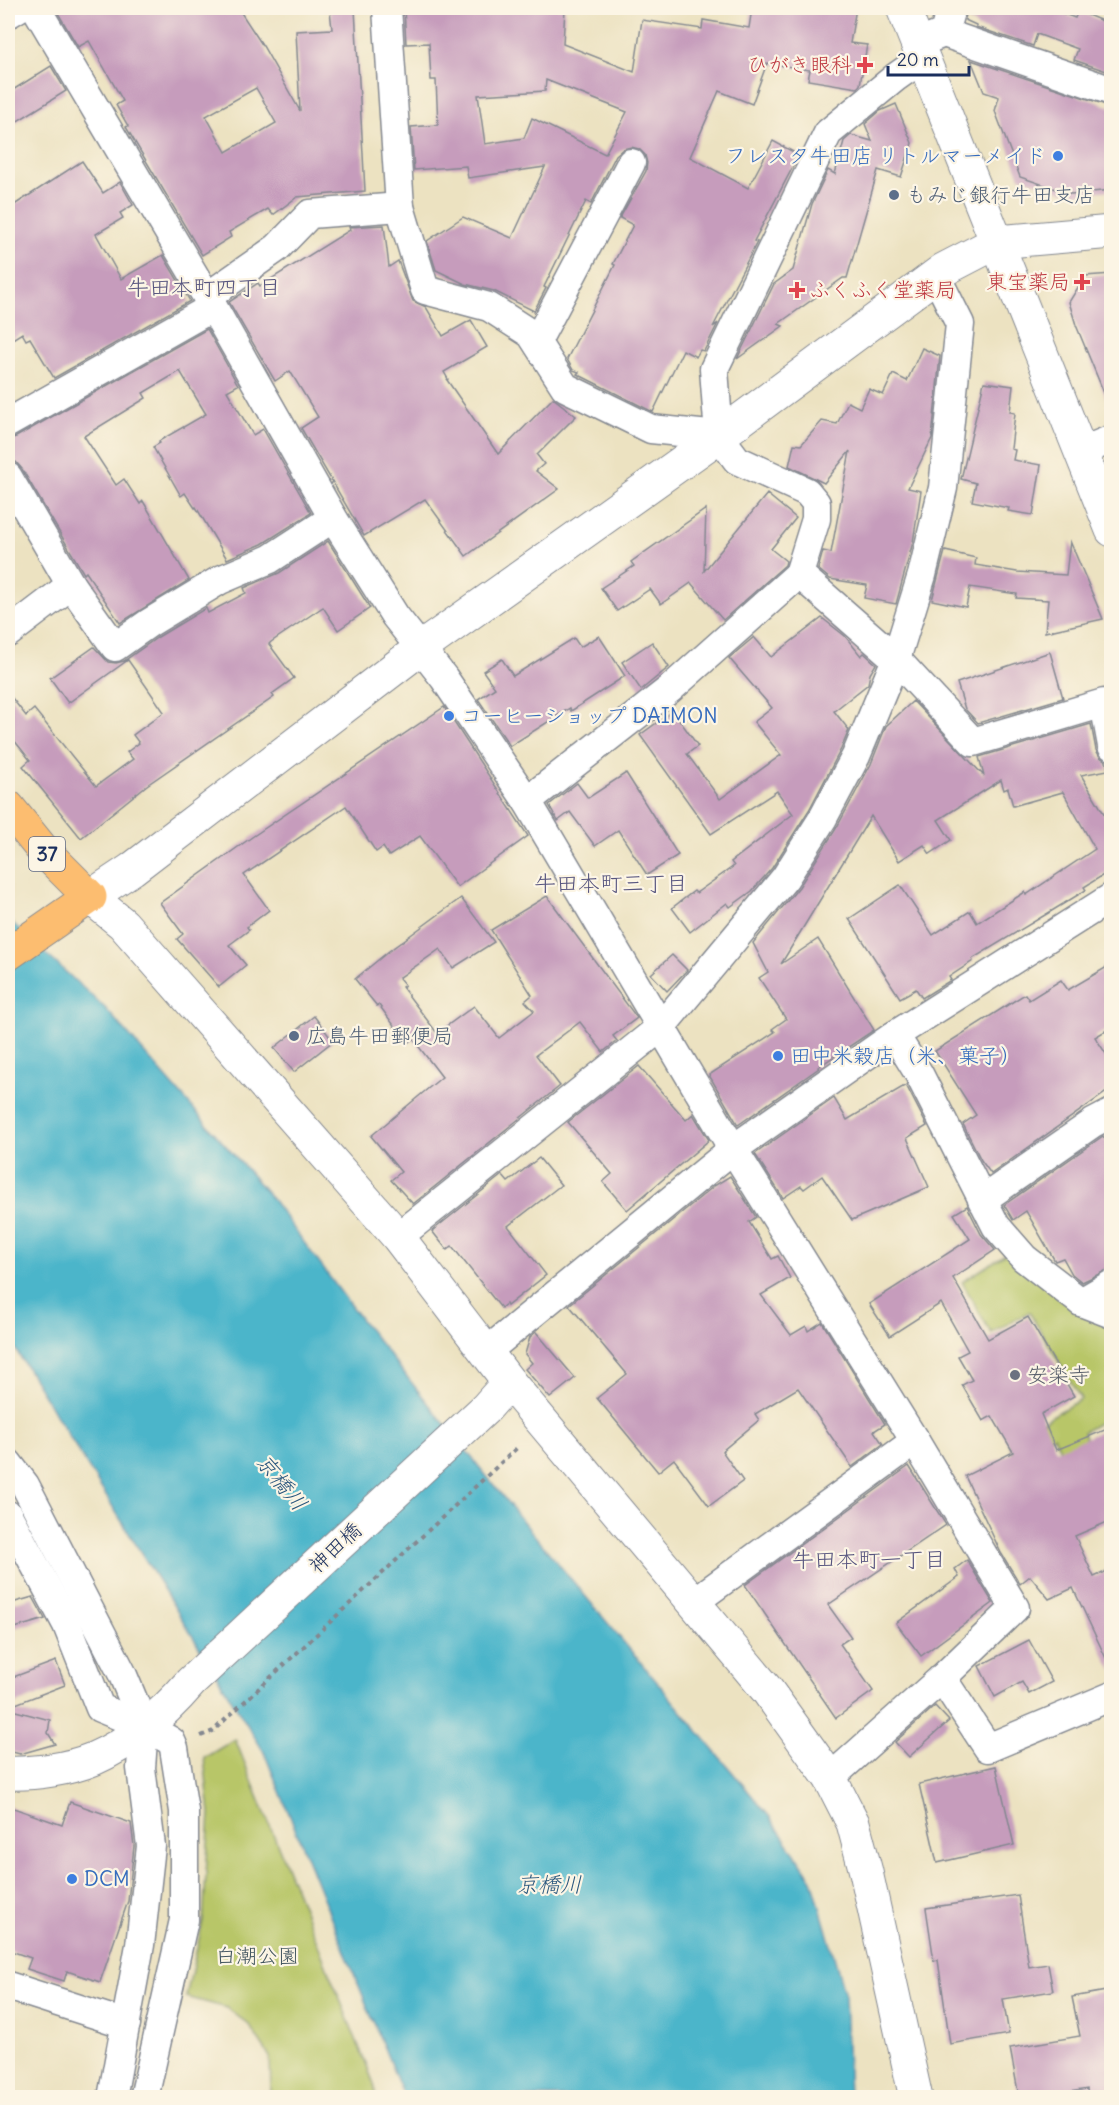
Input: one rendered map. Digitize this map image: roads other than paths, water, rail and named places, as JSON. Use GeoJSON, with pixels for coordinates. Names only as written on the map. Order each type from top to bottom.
{"type":"FeatureCollection","features":[{"type":"Feature","properties":{"kind":"main road","name":"37"},"geometry":{"type":"LineString","coordinates":[[8,807],[42,849],[90,897]]}},
{"type":"Feature","properties":{"kind":"main road"},"geometry":{"type":"LineString","coordinates":[[8,954],[90,897]]}},
{"type":"Feature","properties":{"kind":"street"},"geometry":{"type":"LineString","coordinates":[[8,14],[18,8]]}},
{"type":"Feature","properties":{"kind":"street"},"geometry":{"type":"LineString","coordinates":[[36,8],[210,302],[333,518],[395,616],[444,678],[527,801],[733,1149],[915,1441],[1015,1608],[942,1678],[830,1778]]}},
{"type":"Feature","properties":{"kind":"street"},"geometry":{"type":"LineString","coordinates":[[387,8],[400,207],[425,290],[489,308],[531,334],[565,387],[651,429],[719,436]]}},
{"type":"Feature","properties":{"kind":"street"},"geometry":{"type":"LineString","coordinates":[[903,8],[934,36],[1112,91]]}},
{"type":"Feature","properties":{"kind":"street"},"geometry":{"type":"LineString","coordinates":[[934,36],[997,242],[1112,530]]}},
{"type":"Feature","properties":{"kind":"street"},"geometry":{"type":"LineString","coordinates":[[527,801],[670,689],[799,574],[816,519],[816,503],[807,492],[737,460],[719,436],[714,369],[828,133],[896,77],[934,36]]}},
{"type":"Feature","properties":{"kind":"street"},"geometry":{"type":"LineString","coordinates":[[537,341],[631,163]]}},
{"type":"Feature","properties":{"kind":"street"},"geometry":{"type":"LineString","coordinates":[[8,423],[210,302],[277,248],[310,214],[400,207]]}},
{"type":"Feature","properties":{"kind":"street"},"geometry":{"type":"LineString","coordinates":[[916,2097],[853,1823],[830,1778],[767,1690],[509,1382],[398,1237],[123,924],[90,897],[132,869],[421,648],[719,436],[936,276],[997,242],[1112,232]]}},
{"type":"Feature","properties":{"kind":"street"},"geometry":{"type":"LineString","coordinates":[[398,1237],[661,1027],[791,868],[823,818],[856,756],[896,659],[922,575],[943,488],[960,324],[936,276]]}},
{"type":"Feature","properties":{"kind":"street"},"geometry":{"type":"LineString","coordinates":[[1080,452],[1112,439]]}},
{"type":"Feature","properties":{"kind":"street"},"geometry":{"type":"LineString","coordinates":[[8,477],[71,585],[115,647],[149,623],[220,580],[270,559],[333,518]]}},
{"type":"Feature","properties":{"kind":"street"},"geometry":{"type":"LineString","coordinates":[[799,574],[896,659],[973,742],[1104,703],[1112,746]]}},
{"type":"Feature","properties":{"kind":"street"},"geometry":{"type":"LineString","coordinates":[[8,633],[71,585]]}},
{"type":"Feature","properties":{"kind":"street"},"geometry":{"type":"LineString","coordinates":[[486,1352],[733,1149],[895,1035],[1112,897]]}},
{"type":"Feature","properties":{"kind":"street"},"geometry":{"type":"LineString","coordinates":[[895,1035],[919,1074],[996,1226],[1024,1258],[1081,1302],[1112,1314]]}},
{"type":"Feature","properties":{"kind":"street"},"geometry":{"type":"LineString","coordinates":[[982,1200],[1093,1123],[1112,1113]]}},
{"type":"Feature","properties":{"kind":"street"},"geometry":{"type":"LineString","coordinates":[[1081,1302],[1112,1284]]}},
{"type":"Feature","properties":{"kind":"street","name":"神田橋"},"geometry":{"type":"LineString","coordinates":[[8,1773],[49,1771],[93,1759],[144,1726],[480,1414],[509,1382]]}},
{"type":"Feature","properties":{"kind":"street"},"geometry":{"type":"LineString","coordinates":[[694,1602],[915,1441]]}},
{"type":"Feature","properties":{"kind":"street"},"geometry":{"type":"LineString","coordinates":[[8,1463],[25,1485],[122,1673],[144,1726],[141,1768],[151,1846],[140,1945],[112,2097]]}},
{"type":"Feature","properties":{"kind":"street"},"geometry":{"type":"LineString","coordinates":[[8,1515],[17,1551],[67,1626],[100,1708],[144,1726],[171,1741],[184,1811],[184,1920],[144,2097]]}},
{"type":"Feature","properties":{"kind":"street"},"geometry":{"type":"LineString","coordinates":[[942,1678],[988,1748],[1112,1696]]}},
{"type":"Feature","properties":{"kind":"street"},"geometry":{"type":"LineString","coordinates":[[8,1986],[126,2024]]}},
{"type":"Feature","properties":{"kind":"water","name":"京橋川"},"geometry":{"type":"Polygon","coordinates":[[[8,919],[105,1008],[269,1195],[362,1321],[525,1524],[769,1816],[812,1879],[845,1995],[849,2097],[404,2097],[264,1752],[8,1337],[8,919]]]}},
{"type":"Feature","properties":{"kind":"place","name":"ひがき眼科"},"geometry":{"type":"Point","coordinates":[865,65]}},
{"type":"Feature","properties":{"kind":"place","name":"フレスタ牛田店 リトルマーメイド"},"geometry":{"type":"Point","coordinates":[1058,156]}},
{"type":"Feature","properties":{"kind":"place","name":"もみじ銀行牛田支店"},"geometry":{"type":"Point","coordinates":[894,195]}},
{"type":"Feature","properties":{"kind":"place","name":"東宝薬局"},"geometry":{"type":"Point","coordinates":[1082,282]}},
{"type":"Feature","properties":{"kind":"place","name":"ふくふく堂薬局"},"geometry":{"type":"Point","coordinates":[797,290]}},
{"type":"Feature","properties":{"kind":"place","name":"コーヒーショップ DAIMON"},"geometry":{"type":"Point","coordinates":[449,716]}},
{"type":"Feature","properties":{"kind":"place","name":"広島牛田郵便局"},"geometry":{"type":"Point","coordinates":[294,1036]}},
{"type":"Feature","properties":{"kind":"place","name":"田中米穀店（米、菓子）"},"geometry":{"type":"Point","coordinates":[778,1056]}},
{"type":"Feature","properties":{"kind":"place","name":"安楽寺"},"geometry":{"type":"Point","coordinates":[1015,1375]}},
{"type":"Feature","properties":{"kind":"place","name":"DCM"},"geometry":{"type":"Point","coordinates":[72,1879]}},
{"type":"Feature","properties":{"kind":"district","name":"牛田本町四丁目"},"geometry":{"type":"Point","coordinates":[204,287]}},
{"type":"Feature","properties":{"kind":"district","name":"牛田本町三丁目"},"geometry":{"type":"Point","coordinates":[611,883]}},
{"type":"Feature","properties":{"kind":"district","name":"牛田本町一丁目"},"geometry":{"type":"Point","coordinates":[869,1559]}},
{"type":"Feature","properties":{"kind":"park label","name":"白潮公園"},"geometry":{"type":"Point","coordinates":[257,1956]}}]}
